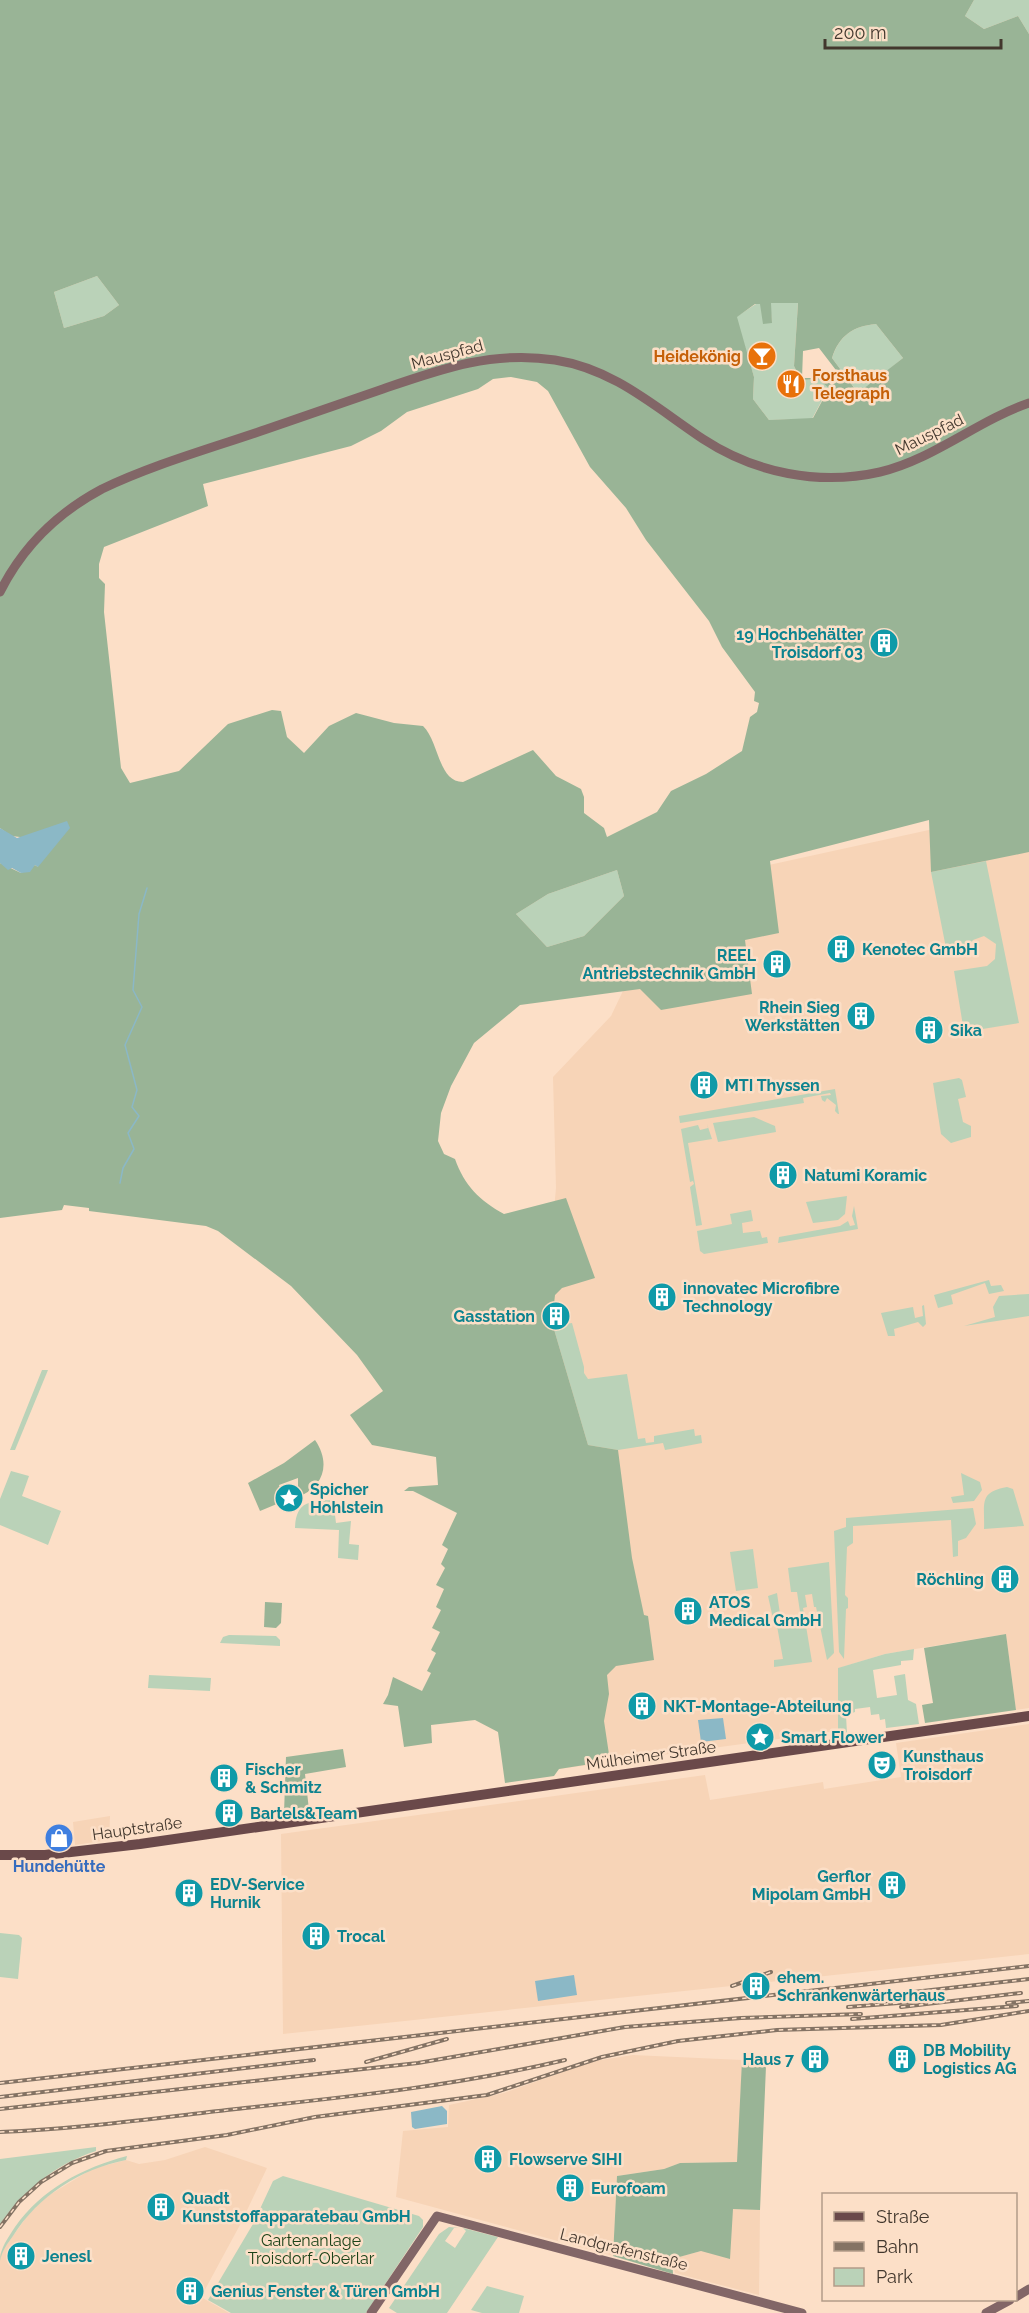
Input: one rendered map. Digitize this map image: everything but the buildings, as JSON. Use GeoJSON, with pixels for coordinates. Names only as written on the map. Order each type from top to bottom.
{"type":"FeatureCollection","features":[{"type":"Feature","properties":{"kind":"main road","name":"Mülheimer Straße"},"geometry":{"type":"LineString","coordinates":[[278,1824],[1029,1716]]}},
{"type":"Feature","properties":{"kind":"main road","name":"Hauptstraße"},"geometry":{"type":"LineString","coordinates":[[0,1855],[45,1855],[112,1848],[278,1824]]}},
{"type":"Feature","properties":{"kind":"street","name":"Mauspfad"},"geometry":{"type":"LineString","coordinates":[[0,592],[17,562],[38,536],[69,509],[102,489],[419,377],[480,359],[524,356],[573,363],[596,371],[619,380],[703,438],[742,460],[795,476],[824,478],[856,476],[901,465],[1029,403]]}},
{"type":"Feature","properties":{"kind":"street","name":"Landgrafenstraße"},"geometry":{"type":"LineString","coordinates":[[371,2313],[437,2216],[802,2313]]}},
{"type":"Feature","properties":{"kind":"street"},"geometry":{"type":"LineString","coordinates":[[986,2313],[1008,2301]]}},
{"type":"Feature","properties":{"kind":"shaded area"},"geometry":{"type":"Polygon","coordinates":[[[1029,808],[1029,1708],[1016,1710],[1006,1634],[885,1654],[839,1668],[838,1731],[559,1769],[553,1326],[548,1327],[545,1306],[556,1188],[553,1077],[611,1016],[673,886],[1029,808]]]}},
{"type":"Feature","properties":{"kind":"shaded area"},"geometry":{"type":"Polygon","coordinates":[[[1029,1724],[1029,1954],[283,2034],[281,1834],[705,1775],[710,1800],[823,1782],[824,1789],[901,1777],[896,1743],[1029,1724]]]}},
{"type":"Feature","properties":{"kind":"shaded area"},"geometry":{"type":"Polygon","coordinates":[[[110,1816],[109,1840],[75,1845],[73,1822],[110,1816]]]}},
{"type":"Feature","properties":{"kind":"shaded area"},"geometry":{"type":"Polygon","coordinates":[[[633,2055],[742,2060],[738,2162],[680,2163],[664,2169],[617,2176],[613,2256],[396,2197],[403,2131],[448,2127],[449,2105],[504,2093],[594,2061],[633,2055]]]}},
{"type":"Feature","properties":{"kind":"shaded area"},"geometry":{"type":"Polygon","coordinates":[[[205,2147],[267,2168],[241,2223],[201,2297],[229,2313],[0,2313],[0,2254],[28,2215],[46,2197],[92,2169],[126,2160],[139,2164],[165,2160],[205,2147]]]}},
{"type":"Feature","properties":{"kind":"shaded area"},"geometry":{"type":"Polygon","coordinates":[[[732,2208],[760,2210],[759,2295],[675,2273],[671,2259],[701,2251],[732,2208]]]}},
{"type":"Feature","properties":{"kind":"green space"},"geometry":{"type":"Polygon","coordinates":[[[0,0],[974,0],[965,16],[984,29],[1018,16],[1029,34],[1029,852],[931,872],[929,820],[770,861],[779,933],[745,940],[752,994],[661,1010],[640,989],[520,1005],[474,1043],[451,1086],[441,1113],[438,1141],[444,1154],[455,1159],[468,1184],[480,1198],[495,1209],[504,1214],[566,1198],[595,1278],[562,1288],[555,1295],[554,1304],[545,1306],[548,1327],[553,1326],[588,1445],[618,1450],[632,1558],[644,1615],[648,1616],[654,1660],[616,1666],[607,1675],[609,1694],[604,1721],[610,1761],[559,1769],[554,1776],[505,1783],[498,1732],[475,1720],[431,1725],[432,1743],[404,1747],[398,1706],[383,1704],[393,1677],[422,1691],[431,1673],[427,1671],[436,1653],[431,1650],[440,1632],[432,1628],[441,1610],[436,1607],[444,1589],[436,1585],[445,1568],[441,1564],[448,1549],[442,1545],[457,1513],[413,1491],[404,1491],[409,1487],[438,1485],[436,1457],[372,1445],[350,1415],[383,1391],[357,1355],[291,1286],[218,1231],[206,1226],[89,1211],[89,1208],[64,1205],[62,1210],[0,1218],[0,863],[21,873],[35,865],[38,867],[20,837],[11,836],[0,828],[0,0]],[[97,276],[54,292],[64,328],[104,316],[119,305],[97,276]],[[771,303],[772,323],[763,324],[760,304],[755,304],[737,317],[754,377],[753,399],[769,420],[813,418],[829,388],[818,379],[801,380],[794,366],[798,303],[771,303]],[[876,324],[860,327],[843,338],[832,358],[858,393],[903,358],[876,324]],[[819,348],[803,351],[802,378],[822,378],[832,385],[842,378],[819,348]],[[511,377],[493,379],[478,389],[407,412],[381,431],[351,446],[203,484],[208,506],[104,547],[99,564],[99,578],[105,584],[104,612],[121,768],[130,783],[179,771],[228,724],[272,710],[281,711],[287,737],[304,753],[329,726],[356,713],[394,723],[423,726],[448,775],[463,782],[533,750],[556,776],[581,789],[584,797],[584,813],[604,828],[607,837],[657,812],[671,791],[706,774],[742,751],[750,717],[757,712],[759,703],[754,701],[755,692],[722,647],[709,621],[646,540],[626,508],[590,467],[548,391],[537,382],[511,377]],[[617,870],[548,894],[516,914],[547,947],[584,936],[624,896],[617,870]]]}},
{"type":"Feature","properties":{"kind":"green space"},"geometry":{"type":"Polygon","coordinates":[[[974,0],[1029,0],[1029,34],[1018,16],[984,29],[965,16],[974,0]]]}},
{"type":"Feature","properties":{"kind":"green space"},"geometry":{"type":"Polygon","coordinates":[[[97,276],[119,305],[104,316],[64,328],[54,292],[97,276]]]}},
{"type":"Feature","properties":{"kind":"green space","name":"Forsthaus Telegraph"},"geometry":{"type":"Polygon","coordinates":[[[798,302],[794,366],[801,380],[818,379],[829,387],[812,419],[769,420],[753,399],[754,377],[736,317],[756,304],[761,304],[772,323],[770,303],[798,302]]]}},
{"type":"Feature","properties":{"kind":"green space"},"geometry":{"type":"Polygon","coordinates":[[[876,324],[903,358],[859,394],[832,358],[843,338],[848,334],[860,327],[876,324]]]}},
{"type":"Feature","properties":{"kind":"green space"},"geometry":{"type":"Polygon","coordinates":[[[986,861],[1019,1023],[964,1032],[954,971],[987,966],[995,959],[996,944],[984,936],[973,940],[963,952],[946,948],[931,872],[986,861]]]}},
{"type":"Feature","properties":{"kind":"green space"},"geometry":{"type":"Polygon","coordinates":[[[617,870],[624,896],[584,936],[547,947],[516,914],[548,894],[617,870]]]}},
{"type":"Feature","properties":{"kind":"green space"},"geometry":{"type":"Polygon","coordinates":[[[959,1078],[962,1080],[966,1097],[958,1099],[963,1122],[971,1126],[971,1137],[951,1143],[941,1134],[933,1083],[959,1078]]]}},
{"type":"Feature","properties":{"kind":"green space"},"geometry":{"type":"Polygon","coordinates":[[[835,1089],[839,1114],[835,1111],[836,1105],[827,1098],[825,1102],[822,1100],[821,1096],[831,1095],[830,1093],[803,1098],[804,1103],[680,1123],[679,1116],[835,1089]]]}},
{"type":"Feature","properties":{"kind":"green space"},"geometry":{"type":"Polygon","coordinates":[[[754,1117],[775,1126],[776,1132],[718,1142],[713,1123],[754,1117]]]}},
{"type":"Feature","properties":{"kind":"green space"},"geometry":{"type":"Polygon","coordinates":[[[707,1124],[712,1139],[688,1143],[702,1225],[696,1226],[690,1187],[694,1184],[693,1181],[690,1182],[681,1129],[698,1125],[700,1130],[708,1128],[707,1124]]]}},
{"type":"Feature","properties":{"kind":"green space"},"geometry":{"type":"Polygon","coordinates":[[[847,1196],[845,1214],[838,1220],[813,1223],[806,1202],[847,1196]]]}},
{"type":"Feature","properties":{"kind":"green space"},"geometry":{"type":"Polygon","coordinates":[[[854,1206],[858,1229],[778,1243],[779,1237],[840,1226],[848,1221],[850,1226],[855,1225],[852,1216],[854,1206]]]}},
{"type":"Feature","properties":{"kind":"green space"},"geometry":{"type":"Polygon","coordinates":[[[751,1210],[753,1221],[742,1223],[743,1233],[760,1231],[762,1238],[767,1237],[768,1243],[704,1254],[700,1251],[697,1231],[732,1224],[730,1214],[751,1210]]]}},
{"type":"Feature","properties":{"kind":"green space"},"geometry":{"type":"Polygon","coordinates":[[[989,1280],[991,1286],[1001,1285],[1004,1291],[989,1294],[985,1283],[951,1295],[953,1304],[938,1308],[934,1295],[989,1280]]]}},
{"type":"Feature","properties":{"kind":"green space"},"geometry":{"type":"Polygon","coordinates":[[[1029,1294],[1029,1316],[964,1326],[995,1317],[993,1307],[999,1296],[1029,1294]]]}},
{"type":"Feature","properties":{"kind":"green space"},"geometry":{"type":"Polygon","coordinates":[[[924,1305],[926,1324],[923,1327],[918,1322],[894,1329],[895,1336],[888,1336],[881,1313],[913,1307],[915,1318],[923,1316],[922,1306],[924,1305]]]}},
{"type":"Feature","properties":{"kind":"green space"},"geometry":{"type":"Polygon","coordinates":[[[572,1323],[584,1373],[588,1379],[627,1374],[638,1439],[645,1438],[646,1443],[654,1442],[654,1436],[694,1429],[695,1436],[701,1435],[702,1443],[665,1450],[663,1443],[618,1450],[588,1445],[553,1326],[572,1323]]]}},
{"type":"Feature","properties":{"kind":"green space"},"geometry":{"type":"Polygon","coordinates":[[[42,1370],[48,1370],[15,1450],[10,1450],[42,1370]]]}},
{"type":"Feature","properties":{"kind":"green space"},"geometry":{"type":"Polygon","coordinates":[[[315,1440],[323,1457],[324,1466],[319,1481],[307,1493],[298,1497],[298,1478],[279,1485],[284,1501],[260,1511],[248,1483],[284,1463],[315,1440]]]}},
{"type":"Feature","properties":{"kind":"green space"},"geometry":{"type":"Polygon","coordinates":[[[11,1471],[29,1476],[22,1496],[61,1511],[48,1545],[0,1525],[0,1499],[11,1471]]]}},
{"type":"Feature","properties":{"kind":"green space"},"geometry":{"type":"Polygon","coordinates":[[[961,1473],[980,1482],[982,1490],[974,1501],[953,1503],[951,1497],[964,1495],[961,1473]]]}},
{"type":"Feature","properties":{"kind":"green space"},"geometry":{"type":"Polygon","coordinates":[[[1007,1487],[1013,1489],[1024,1526],[984,1529],[984,1506],[987,1496],[991,1492],[1007,1487]]]}},
{"type":"Feature","properties":{"kind":"green space"},"geometry":{"type":"Polygon","coordinates":[[[333,1500],[336,1523],[351,1521],[349,1544],[359,1545],[358,1560],[338,1558],[339,1530],[295,1528],[298,1512],[306,1504],[333,1500]]]}},
{"type":"Feature","properties":{"kind":"green space"},"geometry":{"type":"Polygon","coordinates":[[[973,1508],[976,1524],[966,1538],[958,1541],[958,1556],[953,1557],[951,1520],[853,1526],[853,1543],[847,1547],[845,1595],[848,1598],[848,1608],[846,1609],[844,1659],[839,1652],[834,1531],[846,1527],[846,1518],[973,1508]]]}},
{"type":"Feature","properties":{"kind":"green space"},"geometry":{"type":"Polygon","coordinates":[[[753,1549],[758,1588],[736,1591],[730,1552],[753,1549]]]}},
{"type":"Feature","properties":{"kind":"green space"},"geometry":{"type":"Polygon","coordinates":[[[829,1562],[834,1653],[827,1660],[812,1594],[805,1595],[807,1607],[803,1608],[812,1662],[774,1667],[774,1660],[783,1659],[777,1626],[774,1623],[768,1596],[777,1593],[782,1628],[802,1625],[797,1592],[791,1592],[788,1568],[829,1562]]]}},
{"type":"Feature","properties":{"kind":"green space"},"geometry":{"type":"Polygon","coordinates":[[[265,1602],[282,1603],[281,1623],[276,1628],[264,1627],[265,1602]]]}},
{"type":"Feature","properties":{"kind":"green space"},"geometry":{"type":"Polygon","coordinates":[[[1006,1634],[1016,1710],[925,1723],[922,1705],[933,1703],[924,1648],[1006,1634]]]}},
{"type":"Feature","properties":{"kind":"green space"},"geometry":{"type":"Polygon","coordinates":[[[229,1635],[276,1636],[280,1640],[280,1646],[220,1643],[223,1637],[229,1635]]]}},
{"type":"Feature","properties":{"kind":"green space"},"geometry":{"type":"Polygon","coordinates":[[[914,1649],[913,1660],[901,1661],[901,1665],[873,1670],[877,1698],[897,1695],[894,1676],[905,1674],[908,1700],[916,1704],[919,1724],[886,1728],[885,1719],[880,1720],[879,1714],[871,1715],[870,1707],[855,1709],[855,1712],[846,1715],[847,1734],[838,1735],[838,1668],[885,1654],[914,1649]]]}},
{"type":"Feature","properties":{"kind":"green space"},"geometry":{"type":"Polygon","coordinates":[[[149,1675],[211,1678],[210,1691],[148,1688],[149,1675]]]}},
{"type":"Feature","properties":{"kind":"green space"},"geometry":{"type":"Polygon","coordinates":[[[343,1749],[346,1767],[305,1774],[309,1810],[284,1813],[286,1757],[343,1749]]]}},
{"type":"Feature","properties":{"kind":"green space"},"geometry":{"type":"Polygon","coordinates":[[[0,1933],[19,1935],[22,1938],[18,1979],[0,1977],[0,1933]]]}},
{"type":"Feature","properties":{"kind":"green space"},"geometry":{"type":"Polygon","coordinates":[[[742,2060],[766,2066],[760,2210],[733,2209],[730,2259],[701,2251],[672,2259],[673,2274],[613,2256],[617,2176],[664,2169],[680,2163],[737,2162],[742,2060]]]}},
{"type":"Feature","properties":{"kind":"green space"},"geometry":{"type":"Polygon","coordinates":[[[96,2147],[96,2151],[81,2156],[54,2171],[30,2189],[0,2224],[0,2159],[96,2147]]]}},
{"type":"Feature","properties":{"kind":"green space"},"geometry":{"type":"Polygon","coordinates":[[[127,2156],[126,2160],[77,2177],[48,2197],[23,2222],[5,2248],[0,2261],[3,2247],[15,2227],[50,2191],[94,2167],[127,2156]]]}},
{"type":"Feature","properties":{"kind":"green space","name":"Gartenanlage Troisdorf-Oberlar"},"geometry":{"type":"Polygon","coordinates":[[[283,2176],[419,2216],[423,2220],[423,2227],[366,2313],[231,2313],[208,2300],[253,2224],[273,2181],[283,2176]]]}},
{"type":"Feature","properties":{"kind":"green space"},"geometry":{"type":"Polygon","coordinates":[[[449,2227],[459,2228],[454,2228],[445,2241],[455,2248],[466,2231],[463,2228],[498,2237],[447,2313],[397,2313],[389,2308],[439,2234],[449,2227]]]}},
{"type":"Feature","properties":{"kind":"green space"},"geometry":{"type":"Polygon","coordinates":[[[487,2286],[524,2296],[519,2313],[482,2313],[471,2310],[487,2286]]]}},
{"type":"Feature","properties":{"kind":"water"},"geometry":{"type":"Polygon","coordinates":[[[67,821],[70,828],[38,867],[35,865],[30,872],[21,873],[12,868],[8,870],[0,863],[0,828],[17,838],[67,821]]]}},
{"type":"Feature","properties":{"kind":"water"},"geometry":{"type":"Polygon","coordinates":[[[723,1718],[726,1739],[701,1742],[698,1720],[723,1718]]]}},
{"type":"Feature","properties":{"kind":"water"},"geometry":{"type":"Polygon","coordinates":[[[574,1975],[577,1995],[538,2001],[535,1981],[574,1975]]]}},
{"type":"Feature","properties":{"kind":"water"},"geometry":{"type":"Polygon","coordinates":[[[442,2106],[447,2111],[447,2124],[415,2129],[412,2127],[411,2112],[442,2106]]]}},
{"type":"Feature","properties":{"kind":"waterway"},"geometry":{"type":"LineString","coordinates":[[120,1183],[123,1168],[134,1149],[128,1133],[139,1116],[132,1107],[137,1090],[125,1045],[142,1007],[133,990],[139,914],[147,888]]}},
{"type":"Feature","properties":{"kind":"railway"},"geometry":{"type":"LineString","coordinates":[[0,2083],[1029,1966]]}},
{"type":"Feature","properties":{"kind":"railway"},"geometry":{"type":"LineString","coordinates":[[732,1986],[771,1972]]}},
{"type":"Feature","properties":{"kind":"railway"},"geometry":{"type":"LineString","coordinates":[[860,1998],[1029,1979]]}},
{"type":"Feature","properties":{"kind":"railway"},"geometry":{"type":"LineString","coordinates":[[901,2007],[1021,1993]]}},
{"type":"Feature","properties":{"kind":"railway"},"geometry":{"type":"LineString","coordinates":[[1007,2003],[1029,2001]]}},
{"type":"Feature","properties":{"kind":"railway"},"geometry":{"type":"LineString","coordinates":[[848,2007],[911,2002]]}},
{"type":"Feature","properties":{"kind":"railway"},"geometry":{"type":"LineString","coordinates":[[852,2019],[1017,2006]]}},
{"type":"Feature","properties":{"kind":"railway"},"geometry":{"type":"LineString","coordinates":[[0,2227],[19,2202],[41,2182],[72,2163],[106,2151],[227,2135],[315,2117],[487,2095],[602,2057],[678,2041],[777,2030],[941,2025],[1029,2011]]}},
{"type":"Feature","properties":{"kind":"railway"},"geometry":{"type":"LineString","coordinates":[[0,2109],[418,2063],[625,2027],[741,2018],[861,2014]]}},
{"type":"Feature","properties":{"kind":"railway"},"geometry":{"type":"LineString","coordinates":[[366,2062],[447,2039]]}},
{"type":"Feature","properties":{"kind":"railway"},"geometry":{"type":"LineString","coordinates":[[0,2097],[314,2060]]}},
{"type":"Feature","properties":{"kind":"railway"},"geometry":{"type":"LineString","coordinates":[[0,2132],[89,2126],[360,2095],[442,2084],[565,2060]]}},
{"type":"Feature","properties":{"kind":"place","name":"Heidekönig"},"geometry":{"type":"Point","coordinates":[762,356]}},
{"type":"Feature","properties":{"kind":"place","name":"Forsthaus Telegraph"},"geometry":{"type":"Point","coordinates":[791,384]}},
{"type":"Feature","properties":{"kind":"place","name":"19 Hochbehälter Troisdorf 03"},"geometry":{"type":"Point","coordinates":[884,643]}},
{"type":"Feature","properties":{"kind":"place","name":"Kenotec GmbH"},"geometry":{"type":"Point","coordinates":[841,949]}},
{"type":"Feature","properties":{"kind":"place","name":"REEL Antriebstechnik GmbH"},"geometry":{"type":"Point","coordinates":[777,964]}},
{"type":"Feature","properties":{"kind":"place","name":"Rhein Sieg Werkstätten"},"geometry":{"type":"Point","coordinates":[861,1016]}},
{"type":"Feature","properties":{"kind":"place","name":"Sika"},"geometry":{"type":"Point","coordinates":[929,1030]}},
{"type":"Feature","properties":{"kind":"place","name":"MTI Thyssen"},"geometry":{"type":"Point","coordinates":[704,1085]}},
{"type":"Feature","properties":{"kind":"place","name":"Natumi Koramic"},"geometry":{"type":"Point","coordinates":[783,1175]}},
{"type":"Feature","properties":{"kind":"place","name":"innovatec Microfibre Technology"},"geometry":{"type":"Point","coordinates":[662,1297]}},
{"type":"Feature","properties":{"kind":"place","name":"Gasstation"},"geometry":{"type":"Point","coordinates":[556,1316]}},
{"type":"Feature","properties":{"kind":"place","name":"Spicher Hohlstein"},"geometry":{"type":"Point","coordinates":[289,1498]}},
{"type":"Feature","properties":{"kind":"place","name":"Röchling"},"geometry":{"type":"Point","coordinates":[1005,1579]}},
{"type":"Feature","properties":{"kind":"place","name":"ATOS Medical GmbH"},"geometry":{"type":"Point","coordinates":[688,1611]}},
{"type":"Feature","properties":{"kind":"place","name":"NKT-Montage-Abteilung"},"geometry":{"type":"Point","coordinates":[642,1706]}},
{"type":"Feature","properties":{"kind":"place","name":"Smart Flower"},"geometry":{"type":"Point","coordinates":[760,1737]}},
{"type":"Feature","properties":{"kind":"place","name":"Kunsthaus Troisdorf"},"geometry":{"type":"Point","coordinates":[882,1765]}},
{"type":"Feature","properties":{"kind":"place","name":"Fischer & Schmitz"},"geometry":{"type":"Point","coordinates":[224,1778]}},
{"type":"Feature","properties":{"kind":"place","name":"Bartels&Team"},"geometry":{"type":"Point","coordinates":[229,1813]}},
{"type":"Feature","properties":{"kind":"place","name":"Hundehütte"},"geometry":{"type":"Point","coordinates":[59,1838]}},
{"type":"Feature","properties":{"kind":"place","name":"Gerflor Mipolam GmbH"},"geometry":{"type":"Point","coordinates":[892,1885]}},
{"type":"Feature","properties":{"kind":"place","name":"EDV-Service Hurnik"},"geometry":{"type":"Point","coordinates":[189,1893]}},
{"type":"Feature","properties":{"kind":"place","name":"Trocal"},"geometry":{"type":"Point","coordinates":[316,1936]}},
{"type":"Feature","properties":{"kind":"place","name":"ehem. Schrankenwärterhaus"},"geometry":{"type":"Point","coordinates":[756,1986]}},
{"type":"Feature","properties":{"kind":"place","name":"Haus 7"},"geometry":{"type":"Point","coordinates":[815,2059]}},
{"type":"Feature","properties":{"kind":"place","name":"DB Mobility Logistics AG"},"geometry":{"type":"Point","coordinates":[902,2059]}},
{"type":"Feature","properties":{"kind":"place","name":"Flowserve SIHI"},"geometry":{"type":"Point","coordinates":[488,2159]}},
{"type":"Feature","properties":{"kind":"place","name":"Eurofoam"},"geometry":{"type":"Point","coordinates":[570,2188]}},
{"type":"Feature","properties":{"kind":"place","name":"Quadt Kunststoffapparatebau GmbH"},"geometry":{"type":"Point","coordinates":[161,2207]}},
{"type":"Feature","properties":{"kind":"place","name":"Jenesl"},"geometry":{"type":"Point","coordinates":[21,2256]}},
{"type":"Feature","properties":{"kind":"place","name":"Genius Fenster & Türen GmbH"},"geometry":{"type":"Point","coordinates":[190,2291]}}]}
